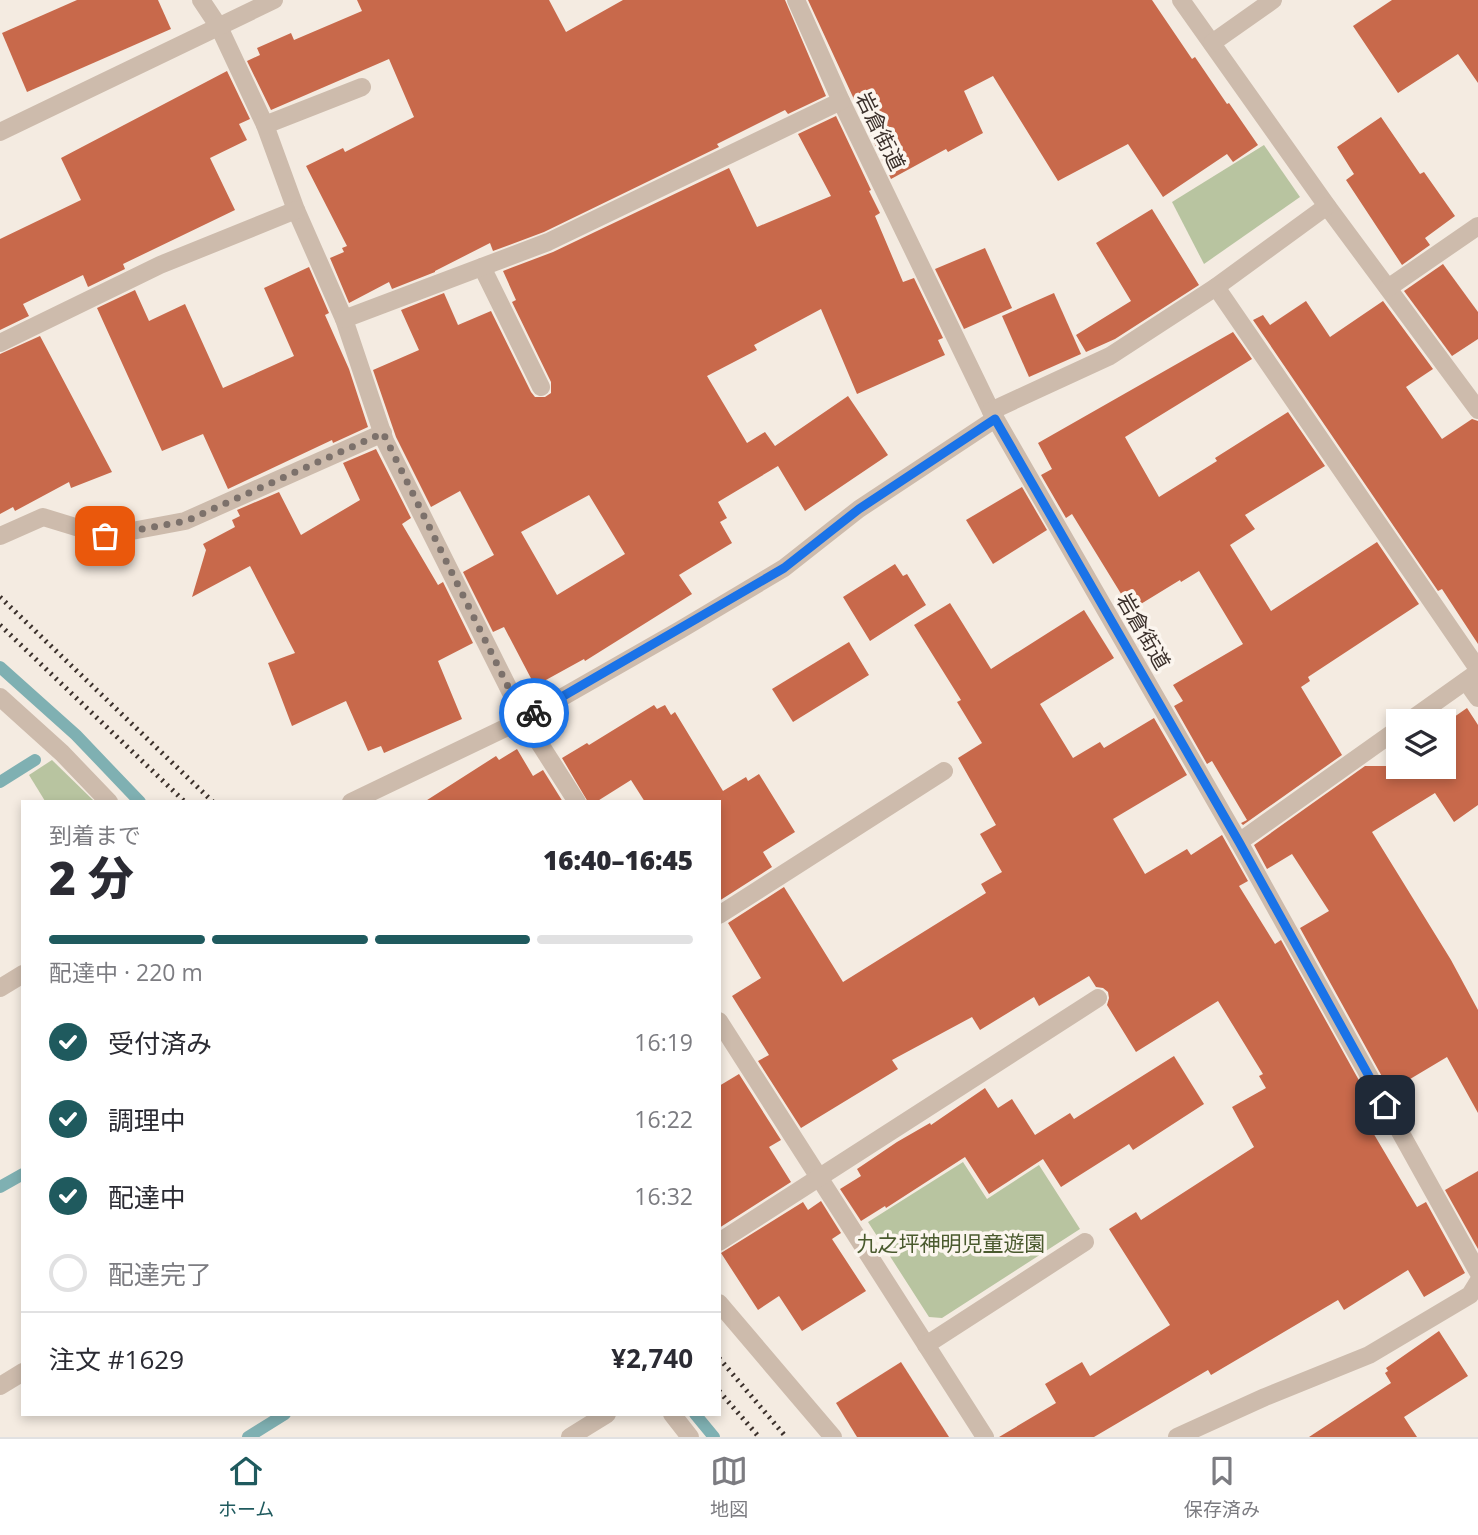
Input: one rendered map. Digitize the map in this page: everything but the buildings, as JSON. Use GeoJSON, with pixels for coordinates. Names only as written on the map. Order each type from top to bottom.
{"type":"FeatureCollection","features":[{"type":"Feature","properties":{"kind":"street"},"geometry":{"type":"LineString","coordinates":[[201,0],[219,27],[265,125],[296,210],[344,319],[383,433],[524,719],[576,800]]}},
{"type":"Feature","properties":{"kind":"street"},"geometry":{"type":"LineString","coordinates":[[0,132],[274,0]]}},
{"type":"Feature","properties":{"kind":"street","name":"岩倉街道"},"geometry":{"type":"LineString","coordinates":[[796,0],[841,101],[993,415],[1239,842],[1478,1272]]}},
{"type":"Feature","properties":{"kind":"street"},"geometry":{"type":"LineString","coordinates":[[1181,0],[1478,410]]}},
{"type":"Feature","properties":{"kind":"street"},"geometry":{"type":"LineString","coordinates":[[1212,43],[1273,0]]}},
{"type":"Feature","properties":{"kind":"street"},"geometry":{"type":"LineString","coordinates":[[265,125],[362,87]]}},
{"type":"Feature","properties":{"kind":"street"},"geometry":{"type":"LineString","coordinates":[[344,319],[548,242],[841,101]]}},
{"type":"Feature","properties":{"kind":"street"},"geometry":{"type":"LineString","coordinates":[[355,800],[524,719],[784,568],[859,509],[993,415],[1110,356],[1216,287],[1328,206]]}},
{"type":"Feature","properties":{"kind":"street"},"geometry":{"type":"LineString","coordinates":[[0,343],[160,265],[296,210]]}},
{"type":"Feature","properties":{"kind":"street"},"geometry":{"type":"LineString","coordinates":[[1388,288],[1478,226]]}},
{"type":"Feature","properties":{"kind":"street"},"geometry":{"type":"LineString","coordinates":[[482,267],[541,387]]}},
{"type":"Feature","properties":{"kind":"street"},"geometry":{"type":"LineString","coordinates":[[1216,287],[1474,674],[1478,698]]}},
{"type":"Feature","properties":{"kind":"street"},"geometry":{"type":"LineString","coordinates":[[0,536],[43,517],[105,536],[186,521],[383,433]]}},
{"type":"Feature","properties":{"kind":"street"},"geometry":{"type":"LineString","coordinates":[[1426,709],[1474,674]]}},
{"type":"Feature","properties":{"kind":"street"},"geometry":{"type":"LineString","coordinates":[[0,697],[62,753],[107,800]]}},
{"type":"Feature","properties":{"kind":"street"},"geometry":{"type":"LineString","coordinates":[[1239,842],[1386,738]]}},
{"type":"Feature","properties":{"kind":"street"},"geometry":{"type":"LineString","coordinates":[[721,914],[944,771]]}},
{"type":"Feature","properties":{"kind":"street"},"geometry":{"type":"LineString","coordinates":[[0,988],[21,975]]}},
{"type":"Feature","properties":{"kind":"street"},"geometry":{"type":"LineString","coordinates":[[721,1241],[1098,998]]}},
{"type":"Feature","properties":{"kind":"street"},"geometry":{"type":"LineString","coordinates":[[721,1024],[985,1437]]}},
{"type":"Feature","properties":{"kind":"street"},"geometry":{"type":"LineString","coordinates":[[926,1345],[1085,1242]]}},
{"type":"Feature","properties":{"kind":"street"},"geometry":{"type":"LineString","coordinates":[[1177,1437],[1265,1397],[1369,1355],[1469,1295],[1478,1282]]}},
{"type":"Feature","properties":{"kind":"street"},"geometry":{"type":"LineString","coordinates":[[721,1305],[833,1437]]}},
{"type":"Feature","properties":{"kind":"street"},"geometry":{"type":"LineString","coordinates":[[0,1386],[21,1373]]}},
{"type":"Feature","properties":{"kind":"street"},"geometry":{"type":"LineString","coordinates":[[570,1437],[604,1416]]}},
{"type":"Feature","properties":{"kind":"street"},"geometry":{"type":"LineString","coordinates":[[674,1416],[690,1437]]}},
{"type":"Feature","properties":{"kind":"green space"},"geometry":{"type":"Polygon","coordinates":[[[1264,145],[1300,197],[1204,264],[1172,202],[1264,145]]]}},
{"type":"Feature","properties":{"kind":"green space"},"geometry":{"type":"Polygon","coordinates":[[[52,760],[93,800],[44,800],[29,775],[52,760]]]}},
{"type":"Feature","properties":{"kind":"green space","name":"九之坪神明児童遊園"},"geometry":{"type":"Polygon","coordinates":[[[963,1162],[987,1199],[1039,1165],[1080,1229],[942,1318],[929,1317],[868,1222],[963,1162]]]}},
{"type":"Feature","properties":{"kind":"waterway"},"geometry":{"type":"LineString","coordinates":[[0,667],[76,735],[138,800]]}},
{"type":"Feature","properties":{"kind":"waterway"},"geometry":{"type":"LineString","coordinates":[[0,782],[35,760]]}},
{"type":"Feature","properties":{"kind":"waterway"},"geometry":{"type":"LineString","coordinates":[[0,1187],[21,1175]]}},
{"type":"Feature","properties":{"kind":"waterway"},"geometry":{"type":"LineString","coordinates":[[248,1437],[282,1416]]}},
{"type":"Feature","properties":{"kind":"waterway"},"geometry":{"type":"LineString","coordinates":[[697,1416],[714,1437]]}},
{"type":"Feature","properties":{"kind":"railway"},"geometry":{"type":"LineString","coordinates":[[0,597],[211,800]]}},
{"type":"Feature","properties":{"kind":"railway"},"geometry":{"type":"LineString","coordinates":[[0,625],[183,800]]}},
{"type":"Feature","properties":{"kind":"railway"},"geometry":{"type":"LineString","coordinates":[[721,1360],[786,1437]]}},
{"type":"Feature","properties":{"kind":"railway"},"geometry":{"type":"LineString","coordinates":[[721,1393],[759,1437]]}},
{"type":"Feature","properties":{"kind":"way so far"},"geometry":{"type":"LineString","coordinates":[[105,536],[186,521],[383,433],[524,719],[534,713]]}},
{"type":"Feature","properties":{"kind":"route"},"geometry":{"type":"LineString","coordinates":[[534,713],[784,568],[859,509],[995,419],[1239,842],[1385,1105]]}}]}
